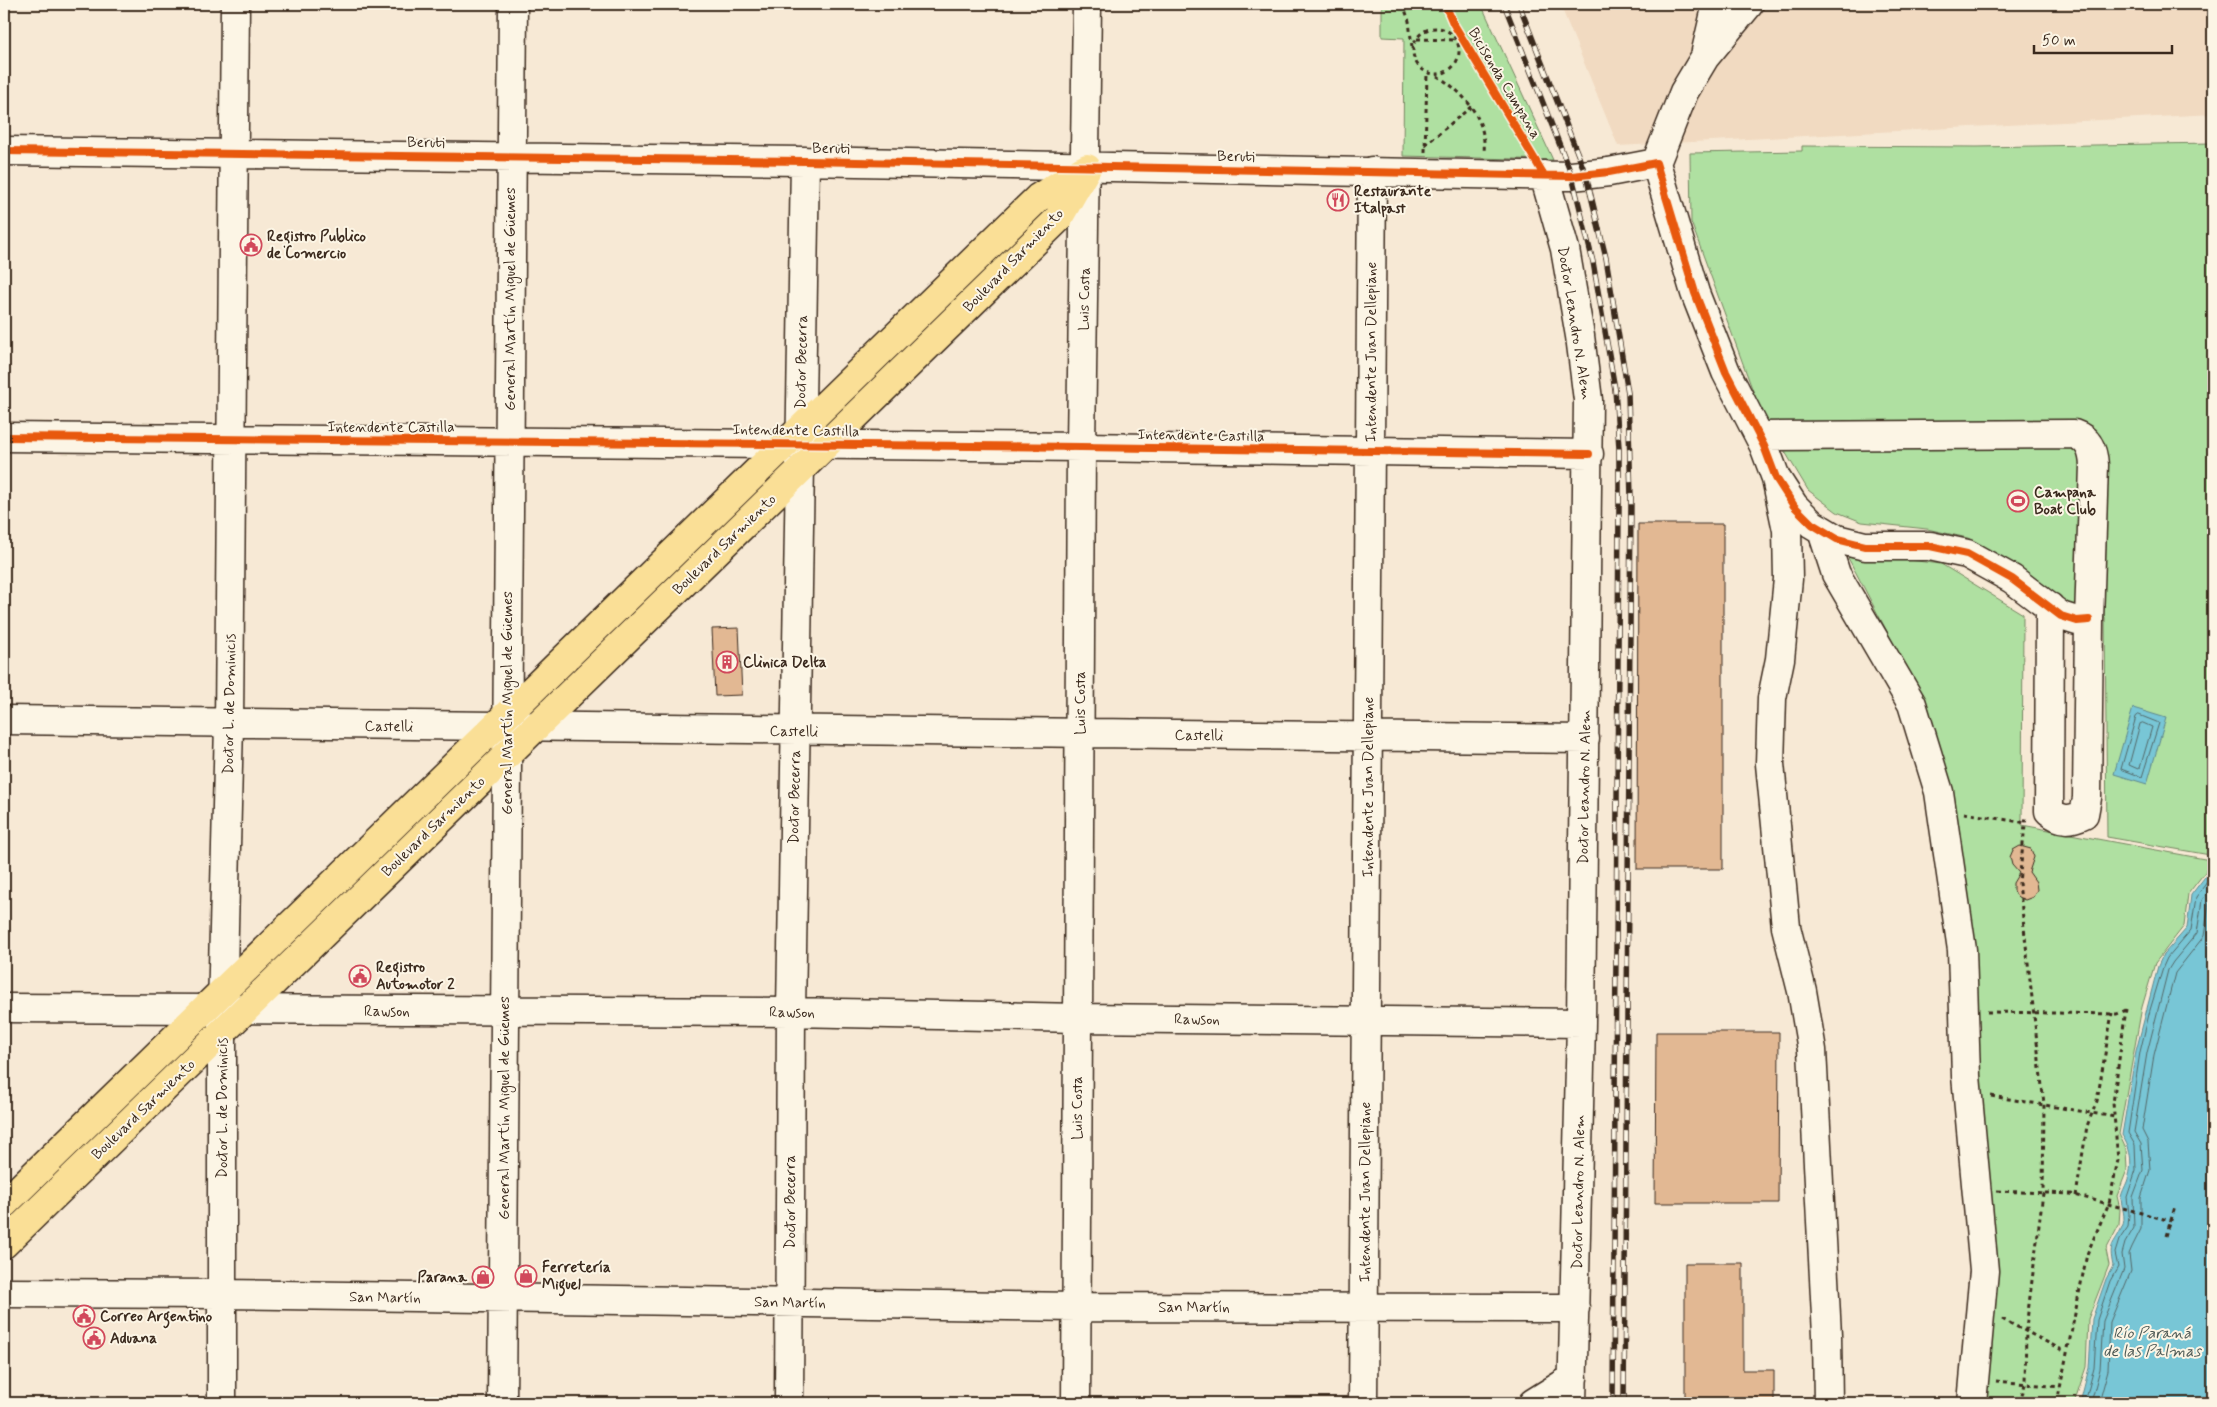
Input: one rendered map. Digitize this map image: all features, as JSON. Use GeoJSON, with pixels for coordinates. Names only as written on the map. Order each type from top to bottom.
{"type":"FeatureCollection","features":[{"type":"Feature","properties":{"kind":"main road","name":"Boulevard Sarmiento"},"geometry":{"type":"LineString","coordinates":[[4,1244],[223,1011],[503,723],[802,446],[1058,219],[1086,168]]}},
{"type":"Feature","properties":{"kind":"main road","name":"Boulevard Sarmiento"},"geometry":{"type":"LineString","coordinates":[[4,1204],[223,1011],[507,754],[534,728],[802,446]]}},
{"type":"Feature","properties":{"kind":"street","name":"Doctor L. de Dominicis"},"geometry":{"type":"LineString","coordinates":[[222,1403],[223,1011],[229,724],[235,4]]}},
{"type":"Feature","properties":{"kind":"street","name":"General Martín Miguel de Güemes"},"geometry":{"type":"LineString","coordinates":[[502,1403],[507,754],[503,723],[509,442],[513,4]]}},
{"type":"Feature","properties":{"kind":"street","name":"Luis Costa"},"geometry":{"type":"LineString","coordinates":[[1076,1403],[1081,447],[1087,4]]}},
{"type":"Feature","properties":{"kind":"street"},"geometry":{"type":"LineString","coordinates":[[1705,57],[1718,4]]}},
{"type":"Feature","properties":{"kind":"street"},"geometry":{"type":"LineString","coordinates":[[1749,4],[1705,57],[1684,92],[1656,163],[1695,293],[1726,372],[1759,436],[1776,478],[1794,506],[1822,531],[1837,539],[1864,546],[1930,546],[1967,554],[2012,579],[2062,616],[2077,621],[2089,620]]}},
{"type":"Feature","properties":{"kind":"street","name":"Beruti"},"geometry":{"type":"LineString","coordinates":[[4,151],[805,161],[1086,168],[1372,171],[1572,176],[1610,172],[1656,163]]}},
{"type":"Feature","properties":{"kind":"street","name":"Doctor Becerra"},"geometry":{"type":"LineString","coordinates":[[789,1403],[791,1012],[802,446],[805,161]]}},
{"type":"Feature","properties":{"kind":"street","name":"Intendente Juan Dellepiane"},"geometry":{"type":"LineString","coordinates":[[1363,1403],[1372,171]]}},
{"type":"Feature","properties":{"kind":"street","name":"Doctor Leandro N. Alem"},"geometry":{"type":"LineString","coordinates":[[1544,175],[1565,249],[1580,336],[1588,400],[1581,1023],[1573,1391]]}},
{"type":"Feature","properties":{"kind":"street"},"geometry":{"type":"LineString","coordinates":[[1759,436],[2074,434],[2081,437],[2088,444],[2093,459],[2087,798],[2084,814],[2073,820],[2058,818],[2049,811],[2050,607]]}},
{"type":"Feature","properties":{"kind":"street","name":"Intendente Castilla"},"geometry":{"type":"LineString","coordinates":[[4,437],[802,446],[1081,447],[1588,454]]}},
{"type":"Feature","properties":{"kind":"street"},"geometry":{"type":"LineString","coordinates":[[1776,478],[1786,530],[1788,580],[1780,659],[1772,698],[1770,764],[1786,927],[1802,991],[1812,1050],[1827,1335],[1828,1403]]}},
{"type":"Feature","properties":{"kind":"street"},"geometry":{"type":"LineString","coordinates":[[1822,531],[1836,574],[1912,704],[1939,792],[1962,950],[1968,1093],[1984,1271],[1973,1391]]}},
{"type":"Feature","properties":{"kind":"street","name":"Castelli"},"geometry":{"type":"LineString","coordinates":[[4,720],[229,724],[503,723],[534,728],[1585,739]]}},
{"type":"Feature","properties":{"kind":"street","name":"Rawson"},"geometry":{"type":"LineString","coordinates":[[4,1008],[223,1011],[791,1012],[1078,1018],[1581,1023]]}},
{"type":"Feature","properties":{"kind":"street","name":"San Martín"},"geometry":{"type":"LineString","coordinates":[[4,1293],[222,1294],[1076,1307],[1575,1308]]}},
{"type":"Feature","properties":{"kind":"street"},"geometry":{"type":"LineString","coordinates":[[1532,1403],[1573,1391]]}},
{"type":"Feature","properties":{"kind":"path"},"geometry":{"type":"LineString","coordinates":[[1403,4],[1409,21],[1413,50],[1418,66],[1447,82],[1472,106],[1484,132],[1482,173]]}},
{"type":"Feature","properties":{"kind":"path"},"geometry":{"type":"LineString","coordinates":[[1413,50],[1417,39],[1423,32],[1437,28],[1450,33],[1458,46],[1457,61],[1446,72],[1435,74]]}},
{"type":"Feature","properties":{"kind":"path"},"geometry":{"type":"LineString","coordinates":[[1417,39],[1456,40]]}},
{"type":"Feature","properties":{"kind":"path"},"geometry":{"type":"LineString","coordinates":[[1424,172],[1427,72]]}},
{"type":"Feature","properties":{"kind":"path"},"geometry":{"type":"LineString","coordinates":[[1425,146],[1472,106]]}},
{"type":"Feature","properties":{"kind":"path"},"geometry":{"type":"LineString","coordinates":[[1941,809],[2034,824]]}},
{"type":"Feature","properties":{"kind":"path"},"geometry":{"type":"LineString","coordinates":[[2020,1403],[2025,1384],[2026,1333],[2043,1193],[2044,1104],[2019,883],[2026,814]]}},
{"type":"Feature","properties":{"kind":"path"},"geometry":{"type":"LineString","coordinates":[[1964,1012],[2034,1011],[2120,1014],[2126,1010],[2113,1102],[2118,1160],[2110,1203],[2086,1254],[2057,1403]]}},
{"type":"Feature","properties":{"kind":"path"},"geometry":{"type":"LineString","coordinates":[[2076,1196],[2090,1114],[2097,1101],[2112,1013]]}},
{"type":"Feature","properties":{"kind":"path"},"geometry":{"type":"LineString","coordinates":[[1968,1093],[2114,1117]]}},
{"type":"Feature","properties":{"kind":"path"},"geometry":{"type":"LineString","coordinates":[[1978,1191],[2076,1196],[2110,1203],[2171,1221]]}},
{"type":"Feature","properties":{"kind":"path"},"geometry":{"type":"LineString","coordinates":[[2166,1236],[2175,1207]]}},
{"type":"Feature","properties":{"kind":"path"},"geometry":{"type":"LineString","coordinates":[[1980,1308],[2066,1352]]}},
{"type":"Feature","properties":{"kind":"path"},"geometry":{"type":"LineString","coordinates":[[1973,1391],[2025,1384],[2060,1387]]}},
{"type":"Feature","properties":{"kind":"shaded area"},"geometry":{"type":"Polygon","coordinates":[[[1560,4],[2213,4],[2213,114],[1618,146],[1560,4]]]}},
{"type":"Feature","properties":{"kind":"green space"},"geometry":{"type":"Polygon","coordinates":[[[1382,4],[1481,4],[1553,160],[1403,156],[1404,38],[1382,37],[1382,4]]]}},
{"type":"Feature","properties":{"kind":"green space","name":"Campana Boat Club"},"geometry":{"type":"Polygon","coordinates":[[[2213,143],[2213,852],[2210,855],[2107,837],[2105,617],[2075,609],[1968,538],[1927,529],[1862,522],[1837,512],[1808,490],[1760,410],[1691,222],[1690,153],[1802,151],[1802,146],[1977,147],[2213,143]]]}},
{"type":"Feature","properties":{"kind":"green space"},"geometry":{"type":"Polygon","coordinates":[[[1042,207],[1049,207],[1050,210],[827,428],[823,427],[822,424],[1042,207]]]}},
{"type":"Feature","properties":{"kind":"green space"},"geometry":{"type":"Polygon","coordinates":[[[1845,552],[1941,564],[2023,614],[2022,825],[2210,860],[2205,872],[2188,894],[2184,926],[2155,963],[2142,1007],[2119,1134],[2126,1149],[2127,1170],[2117,1196],[2120,1209],[2119,1225],[2106,1250],[2109,1265],[2088,1319],[2086,1367],[2074,1403],[1982,1403],[1994,1263],[1918,690],[1845,552]]]}},
{"type":"Feature","properties":{"kind":"water"},"geometry":{"type":"Polygon","coordinates":[[[2133,708],[2166,718],[2147,784],[2114,774],[2133,708]]]}},
{"type":"Feature","properties":{"kind":"water","name":"Río Paraná de las Palmas"},"geometry":{"type":"Polygon","coordinates":[[[2213,859],[2213,1403],[2080,1403],[2089,1368],[2092,1319],[2106,1279],[2113,1266],[2111,1252],[2123,1223],[2124,1216],[2121,1197],[2129,1176],[2131,1164],[2130,1152],[2122,1135],[2136,1051],[2158,966],[2163,955],[2187,928],[2191,895],[2208,873],[2213,859]]]}},
{"type":"Feature","properties":{"kind":"building"},"geometry":{"type":"Polygon","coordinates":[[[1638,524],[1723,524],[1723,869],[1637,869],[1638,524]]]}},
{"type":"Feature","properties":{"kind":"building","name":"Clinica Delta"},"geometry":{"type":"Polygon","coordinates":[[[739,628],[742,695],[715,696],[712,629],[739,628]]]}},
{"type":"Feature","properties":{"kind":"building"},"geometry":{"type":"Polygon","coordinates":[[[2020,846],[2031,849],[2034,857],[2029,872],[2036,882],[2037,890],[2033,897],[2025,900],[2018,897],[2013,891],[2013,883],[2019,873],[2012,865],[2010,857],[2013,850],[2020,846]]]}},
{"type":"Feature","properties":{"kind":"building"},"geometry":{"type":"Polygon","coordinates":[[[1656,1032],[1779,1032],[1778,1203],[1655,1203],[1656,1032]]]}},
{"type":"Feature","properties":{"kind":"building"},"geometry":{"type":"Polygon","coordinates":[[[1685,1263],[1743,1263],[1743,1370],[1774,1370],[1774,1403],[1685,1403],[1685,1263]]]}},
{"type":"Feature","properties":{"kind":"railway"},"geometry":{"type":"LineString","coordinates":[[1504,4],[1572,176],[1593,262],[1615,389],[1619,448],[1619,505],[1613,1403]]}},
{"type":"Feature","properties":{"kind":"railway"},"geometry":{"type":"LineString","coordinates":[[1519,4],[1586,175],[1606,258],[1628,393],[1631,498],[1624,1403]]}},
{"type":"Feature","properties":{"kind":"cycle path","name":"Bicisenda Campana"},"geometry":{"type":"LineString","coordinates":[[1445,4],[1453,23],[1544,175]]}},
{"type":"Feature","properties":{"kind":"cycle path"},"geometry":{"type":"LineString","coordinates":[[4,151],[805,161],[1572,176],[1609,172],[1656,163],[1695,293],[1726,372],[1764,446],[1776,478],[1794,506],[1812,524],[1837,539],[1865,546],[1930,546],[1967,554],[2012,579],[2061,616],[2077,621],[2089,620]]}},
{"type":"Feature","properties":{"kind":"cycle path"},"geometry":{"type":"LineString","coordinates":[[4,437],[1081,447],[1589,454]]}},
{"type":"Feature","properties":{"kind":"place","name":"Restaurante Italpast"},"geometry":{"type":"Point","coordinates":[1338,200]}},
{"type":"Feature","properties":{"kind":"place","name":"Registro Publico de Comercio"},"geometry":{"type":"Point","coordinates":[251,245]}},
{"type":"Feature","properties":{"kind":"place","name":"Campana Boat Club"},"geometry":{"type":"Point","coordinates":[2018,501]}},
{"type":"Feature","properties":{"kind":"place","name":"Clinica Delta"},"geometry":{"type":"Point","coordinates":[727,662]}},
{"type":"Feature","properties":{"kind":"place","name":"Registro Automotor 2"},"geometry":{"type":"Point","coordinates":[360,976]}},
{"type":"Feature","properties":{"kind":"place","name":"Ferretería Miguel"},"geometry":{"type":"Point","coordinates":[526,1276]}},
{"type":"Feature","properties":{"kind":"place","name":"Parana"},"geometry":{"type":"Point","coordinates":[483,1277]}},
{"type":"Feature","properties":{"kind":"place","name":"Correo Argentino"},"geometry":{"type":"Point","coordinates":[84,1316]}},
{"type":"Feature","properties":{"kind":"place","name":"Aduana"},"geometry":{"type":"Point","coordinates":[94,1338]}}]}
